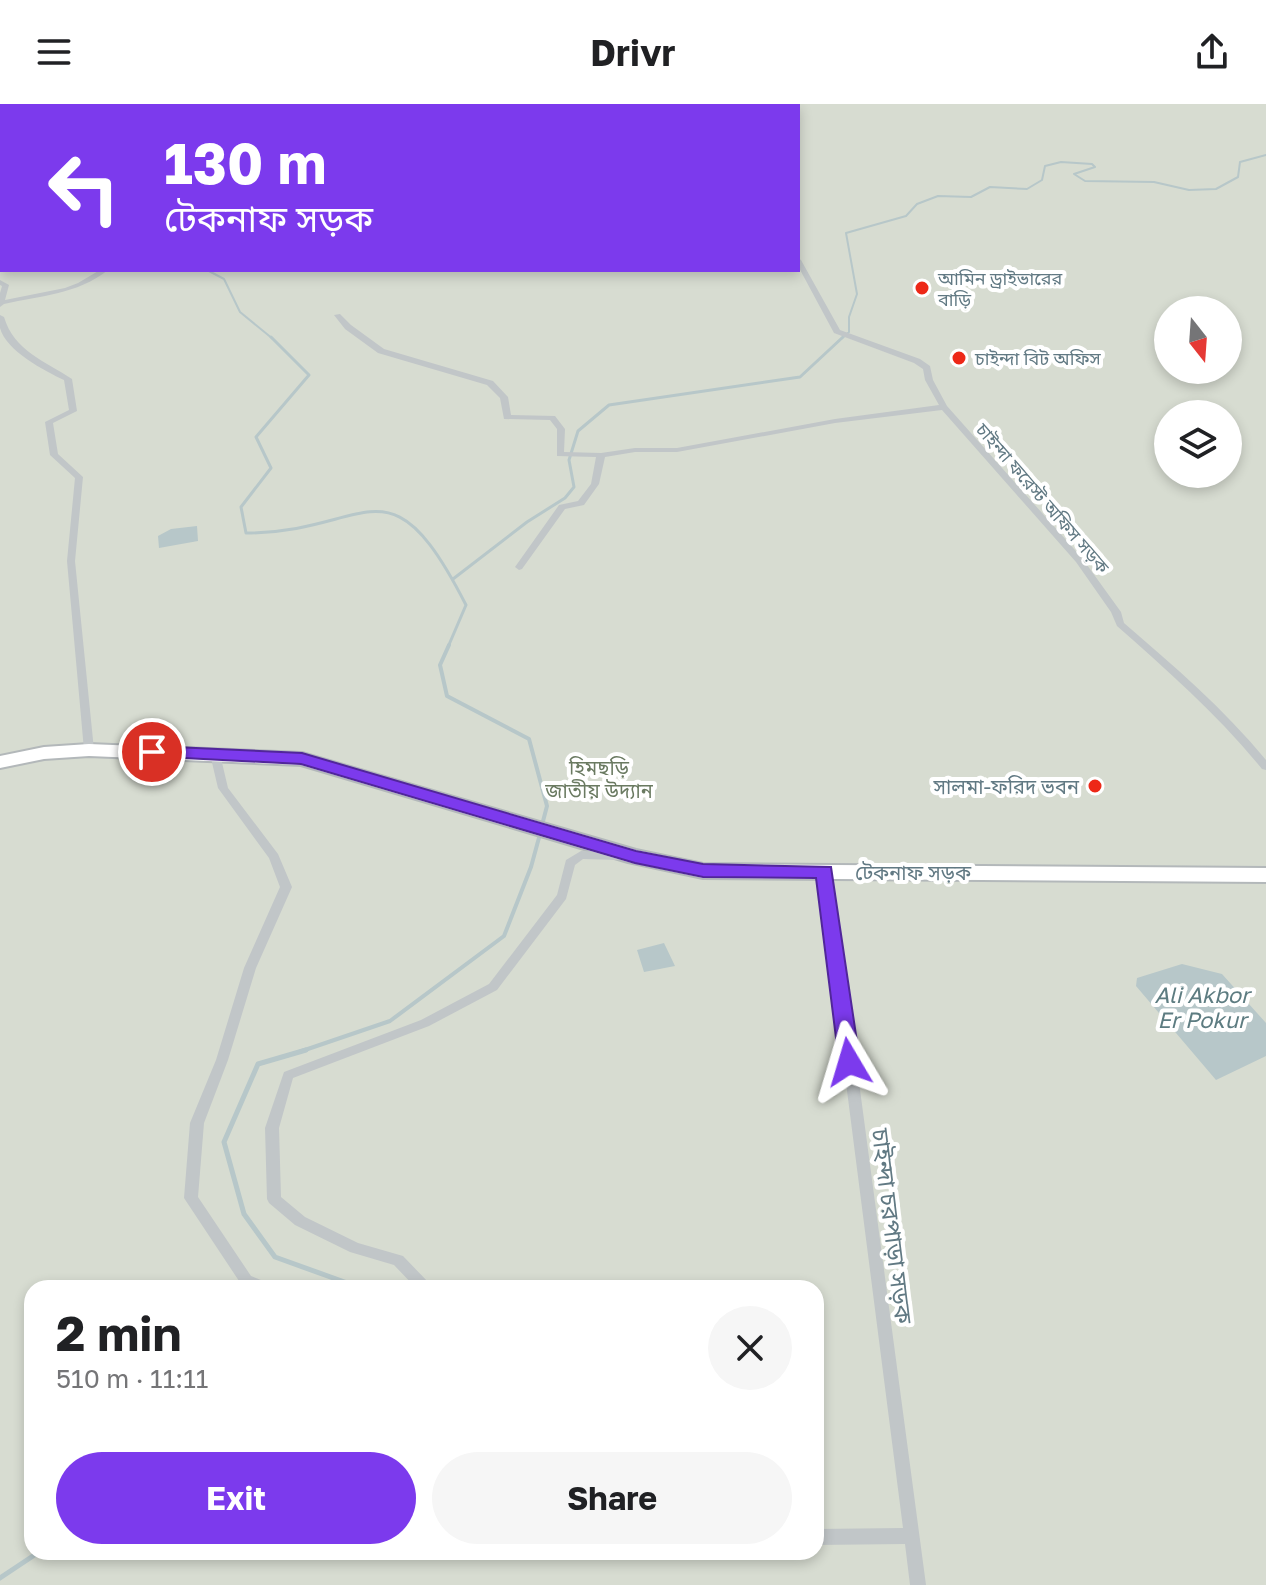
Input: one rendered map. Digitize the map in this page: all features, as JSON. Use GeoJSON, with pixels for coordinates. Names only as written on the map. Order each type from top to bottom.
{"type":"FeatureCollection","features":[{"type":"Feature","properties":{"kind":"highway","name":"টেকনাফ সড়ক"},"geometry":{"type":"LineString","coordinates":[[0,762],[44,753],[89,750],[302,759],[635,857],[703,871],[1266,875]]}},
{"type":"Feature","properties":{"kind":"street","name":"চাইন্দা ফরেস্ট অফিস সড়ক"},"geometry":{"type":"LineString","coordinates":[[800,264],[837,331],[927,368],[929,380],[944,407],[1079,560],[1116,612],[1120,624],[1182,677],[1240,734],[1266,767]]}},
{"type":"Feature","properties":{"kind":"street"},"geometry":{"type":"LineString","coordinates":[[1,304],[38,293],[56,293],[81,285],[102,272]]}},
{"type":"Feature","properties":{"kind":"street"},"geometry":{"type":"LineString","coordinates":[[0,282],[6,285],[1,304]]}},
{"type":"Feature","properties":{"kind":"street"},"geometry":{"type":"LineString","coordinates":[[338,315],[348,327],[381,351],[490,383],[504,397],[507,417],[552,418],[561,429],[560,454],[601,455],[677,450],[835,421],[944,407]]}},
{"type":"Feature","properties":{"kind":"street"},"geometry":{"type":"LineString","coordinates":[[0,317],[2,329],[41,368],[68,379],[73,411],[49,422],[54,455],[79,477],[71,561],[89,750]]}},
{"type":"Feature","properties":{"kind":"street"},"geometry":{"type":"LineString","coordinates":[[519,567],[562,507],[581,503],[595,484],[601,455]]}},
{"type":"Feature","properties":{"kind":"street"},"geometry":{"type":"LineString","coordinates":[[215,754],[223,788],[274,857],[286,887],[250,968],[222,1060],[197,1123],[191,1198],[246,1280]]}},
{"type":"Feature","properties":{"kind":"street"},"geometry":{"type":"LineString","coordinates":[[417,1280],[398,1260],[355,1248],[300,1221],[274,1199],[272,1128],[288,1075],[425,1023],[493,987],[562,896],[570,863],[581,855],[635,857]]}},
{"type":"Feature","properties":{"kind":"street","name":"চাইন্দা চরপাড়া সড়ক"},"geometry":{"type":"LineString","coordinates":[[825,872],[918,1585]]}},
{"type":"Feature","properties":{"kind":"street"},"geometry":{"type":"LineString","coordinates":[[824,1537],[911,1536]]}},
{"type":"Feature","properties":{"kind":"green space","name":"হিমছড়ি জাতীয় উদ্যান"},"geometry":{"type":"Polygon","coordinates":[[[800,104],[1266,104],[1266,1585],[0,1585],[0,272],[800,272],[800,104]]]}},
{"type":"Feature","properties":{"kind":"water"},"geometry":{"type":"Polygon","coordinates":[[[197,526],[198,541],[159,548],[158,536],[171,529],[197,526]]]}},
{"type":"Feature","properties":{"kind":"water"},"geometry":{"type":"Polygon","coordinates":[[[664,943],[675,966],[644,972],[637,950],[664,943]]]}},
{"type":"Feature","properties":{"kind":"water","name":"Ali Akbor Er Pokur"},"geometry":{"type":"Polygon","coordinates":[[[1182,964],[1222,974],[1266,1023],[1266,1056],[1216,1080],[1136,986],[1137,978],[1182,964]]]}},
{"type":"Feature","properties":{"kind":"waterway"},"geometry":{"type":"LineString","coordinates":[[841,339],[849,332],[849,317],[857,294],[846,233],[906,216],[917,204],[938,196],[971,197],[990,187],[1027,189],[1042,180],[1045,166],[1061,162],[1092,164],[1095,167],[1074,174],[1085,181],[1154,182],[1189,190],[1216,189],[1238,177],[1240,162],[1266,155]]}},
{"type":"Feature","properties":{"kind":"waterway"},"geometry":{"type":"LineString","coordinates":[[211,272],[224,279],[240,312],[273,339]]}},
{"type":"Feature","properties":{"kind":"waterway"},"geometry":{"type":"LineString","coordinates":[[453,579],[527,522],[565,498],[574,487],[569,460],[578,431],[609,405],[800,377],[843,337]]}},
{"type":"Feature","properties":{"kind":"waterway"},"geometry":{"type":"LineString","coordinates":[[273,339],[309,375],[256,437],[271,468],[241,507],[246,533],[288,530],[374,512],[395,515],[416,529],[439,558],[466,605],[448,647]]}},
{"type":"Feature","properties":{"kind":"waterway"},"geometry":{"type":"LineString","coordinates":[[449,645],[440,665],[447,696],[529,739],[547,806],[542,825]]}},
{"type":"Feature","properties":{"kind":"waterway"},"geometry":{"type":"LineString","coordinates":[[299,1052],[390,1021],[504,936],[531,867],[540,834]]}},
{"type":"Feature","properties":{"kind":"waterway"},"geometry":{"type":"LineString","coordinates":[[306,1050],[258,1064],[224,1142],[244,1214],[275,1257],[339,1280]]}},
{"type":"Feature","properties":{"kind":"waterway"},"geometry":{"type":"LineString","coordinates":[[0,1578],[27,1560]]}},
{"type":"Feature","properties":{"kind":"place","name":"আমিন ড্রাইভারের বাড়ি"},"geometry":{"type":"Point","coordinates":[922,288]}},
{"type":"Feature","properties":{"kind":"place","name":"চাইন্দা বিট অফিস"},"geometry":{"type":"Point","coordinates":[959,358]}},
{"type":"Feature","properties":{"kind":"place","name":"সালমা-ফরিদ ভবন"},"geometry":{"type":"Point","coordinates":[1095,786]}},
{"type":"Feature","properties":{"kind":"route"},"geometry":{"type":"LineString","coordinates":[[152,752],[273,755],[302,759],[635,857],[703,871],[825,872],[849,1062]]}}]}
